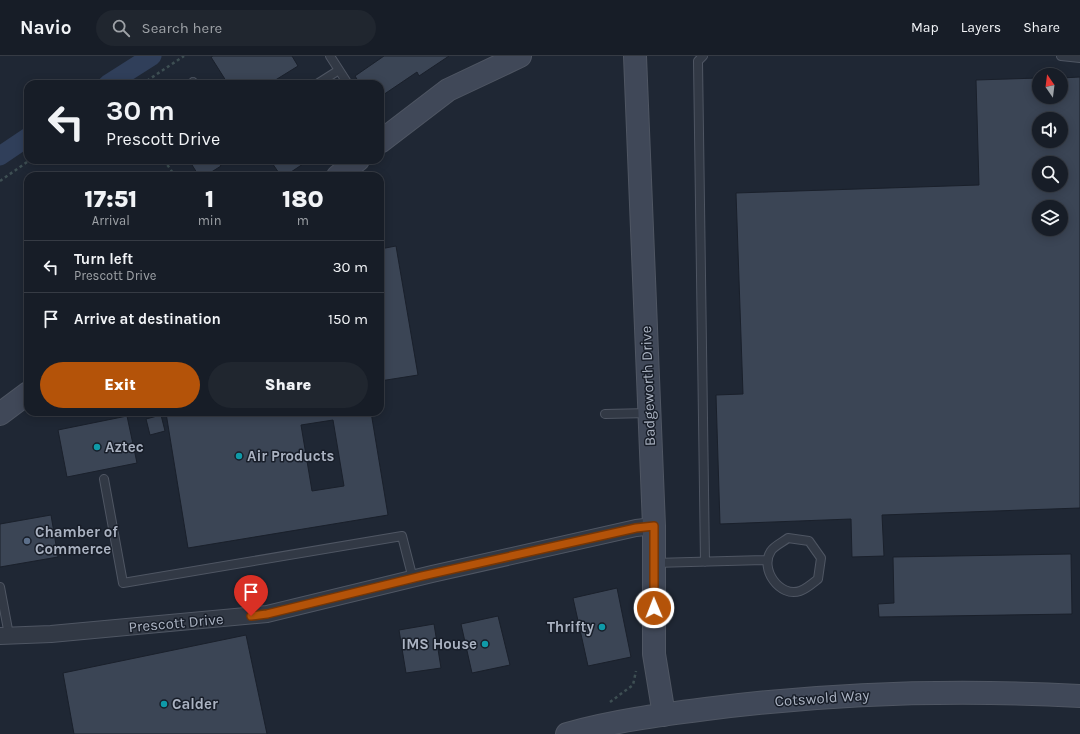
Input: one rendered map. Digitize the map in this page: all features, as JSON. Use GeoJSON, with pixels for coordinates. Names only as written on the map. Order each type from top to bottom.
{"type":"FeatureCollection","features":[{"type":"Feature","properties":{"kind":"street"},"geometry":{"type":"LineString","coordinates":[[384,136],[448,90],[520,56]]}},
{"type":"Feature","properties":{"kind":"street","name":"Badgeworth Drive"},"geometry":{"type":"LineString","coordinates":[[635,56],[654,526],[654,654],[664,715]]}},
{"type":"Feature","properties":{"kind":"street"},"geometry":{"type":"LineString","coordinates":[[343,172],[353,164]]}},
{"type":"Feature","properties":{"kind":"street"},"geometry":{"type":"LineString","coordinates":[[0,414],[24,396]]}},
{"type":"Feature","properties":{"kind":"street","name":"Prescott Drive"},"geometry":{"type":"LineString","coordinates":[[5,636],[51,634],[267,614],[636,528],[654,526]]}},
{"type":"Feature","properties":{"kind":"street","name":"Cotswold Way"},"geometry":{"type":"LineString","coordinates":[[567,734],[603,724],[767,701],[895,693],[944,692],[1080,696]]}},
{"type":"Feature","properties":{"kind":"lane"},"geometry":{"type":"LineString","coordinates":[[330,56],[345,80]]}},
{"type":"Feature","properties":{"kind":"lane"},"geometry":{"type":"LineString","coordinates":[[703,56],[698,61],[706,562]]}},
{"type":"Feature","properties":{"kind":"lane"},"geometry":{"type":"LineString","coordinates":[[1061,56],[1080,58]]}},
{"type":"Feature","properties":{"kind":"lane"},"geometry":{"type":"LineString","coordinates":[[323,80],[339,70]]}},
{"type":"Feature","properties":{"kind":"lane"},"geometry":{"type":"LineString","coordinates":[[605,414],[649,413]]}},
{"type":"Feature","properties":{"kind":"lane"},"geometry":{"type":"LineString","coordinates":[[104,479],[123,583],[402,536],[413,579]]}},
{"type":"Feature","properties":{"kind":"lane"},"geometry":{"type":"LineString","coordinates":[[788,538],[809,541],[821,558],[818,579],[801,591],[796,592],[780,588],[768,571],[767,560],[771,551],[788,538]]}},
{"type":"Feature","properties":{"kind":"lane"},"geometry":{"type":"LineString","coordinates":[[654,562],[767,560]]}},
{"type":"Feature","properties":{"kind":"lane"},"geometry":{"type":"LineString","coordinates":[[0,587],[5,636]]}},
{"type":"Feature","properties":{"kind":"path"},"geometry":{"type":"LineString","coordinates":[[148,80],[184,56]]}},
{"type":"Feature","properties":{"kind":"path"},"geometry":{"type":"LineString","coordinates":[[0,181],[24,164]]}},
{"type":"Feature","properties":{"kind":"building"},"geometry":{"type":"Polygon","coordinates":[[[292,56],[298,66],[275,80],[225,80],[211,57],[292,56]]]}},
{"type":"Feature","properties":{"kind":"building"},"geometry":{"type":"Polygon","coordinates":[[[384,56],[449,56],[419,76],[417,72],[384,94],[384,80],[358,80],[355,76],[384,56]]]}},
{"type":"Feature","properties":{"kind":"building"},"geometry":{"type":"Polygon","coordinates":[[[1080,77],[1080,508],[882,515],[884,556],[852,557],[851,519],[720,524],[716,395],[743,394],[736,193],[979,185],[976,80],[1032,78],[1032,104],[1068,104],[1068,78],[1080,77]]]}},
{"type":"Feature","properties":{"kind":"building"},"geometry":{"type":"Polygon","coordinates":[[[220,164],[221,166],[211,172],[196,172],[192,165],[220,164]]]}},
{"type":"Feature","properties":{"kind":"building"},"geometry":{"type":"Polygon","coordinates":[[[273,164],[303,164],[291,172],[278,172],[273,164]]]}},
{"type":"Feature","properties":{"kind":"building"},"geometry":{"type":"Polygon","coordinates":[[[396,246],[418,375],[384,380],[384,248],[396,246]]]}},
{"type":"Feature","properties":{"kind":"building","name":"Aztec"},"geometry":{"type":"Polygon","coordinates":[[[127,416],[137,463],[67,477],[58,430],[127,416]]]}},
{"type":"Feature","properties":{"kind":"building"},"geometry":{"type":"Polygon","coordinates":[[[161,416],[165,431],[150,435],[146,419],[161,416]]]}},
{"type":"Feature","properties":{"kind":"building","name":"Air Products"},"geometry":{"type":"Polygon","coordinates":[[[166,416],[372,416],[388,515],[188,548],[166,416]],[[333,420],[301,425],[312,491],[344,486],[333,420]]]}},
{"type":"Feature","properties":{"kind":"building","name":"Chamber of Commerce"},"geometry":{"type":"Polygon","coordinates":[[[51,515],[58,557],[0,567],[0,524],[51,515]]]}},
{"type":"Feature","properties":{"kind":"building"},"geometry":{"type":"Polygon","coordinates":[[[1071,554],[1072,614],[879,617],[878,604],[894,603],[893,557],[1071,554]]]}},
{"type":"Feature","properties":{"kind":"building","name":"Thrifty"},"geometry":{"type":"Polygon","coordinates":[[[617,588],[631,657],[588,666],[573,598],[617,588]]]}},
{"type":"Feature","properties":{"kind":"building","name":"IMS House"},"geometry":{"type":"Polygon","coordinates":[[[498,616],[510,665],[472,673],[461,624],[498,616]]]}},
{"type":"Feature","properties":{"kind":"building"},"geometry":{"type":"Polygon","coordinates":[[[434,624],[441,668],[406,673],[399,630],[434,624]]]}},
{"type":"Feature","properties":{"kind":"building","name":"Calder"},"geometry":{"type":"Polygon","coordinates":[[[246,635],[267,734],[74,734],[63,673],[246,635]]]}},
{"type":"Feature","properties":{"kind":"waterway"},"geometry":{"type":"LineString","coordinates":[[114,80],[152,56]]}},
{"type":"Feature","properties":{"kind":"waterway"},"geometry":{"type":"LineString","coordinates":[[0,156],[24,140]]}},
{"type":"Feature","properties":{"kind":"place","name":"Aztec"},"geometry":{"type":"Point","coordinates":[97,447]}},
{"type":"Feature","properties":{"kind":"place","name":"Air Products"},"geometry":{"type":"Point","coordinates":[239,456]}},
{"type":"Feature","properties":{"kind":"place","name":"Chamber of Commerce"},"geometry":{"type":"Point","coordinates":[27,541]}},
{"type":"Feature","properties":{"kind":"place","name":"Thrifty"},"geometry":{"type":"Point","coordinates":[602,627]}},
{"type":"Feature","properties":{"kind":"place","name":"IMS House"},"geometry":{"type":"Point","coordinates":[485,644]}},
{"type":"Feature","properties":{"kind":"place","name":"Calder"},"geometry":{"type":"Point","coordinates":[164,704]}},
{"type":"Feature","properties":{"kind":"route"},"geometry":{"type":"LineString","coordinates":[[251,616],[267,614],[422,576],[636,528],[654,526],[654,608]]}}]}
